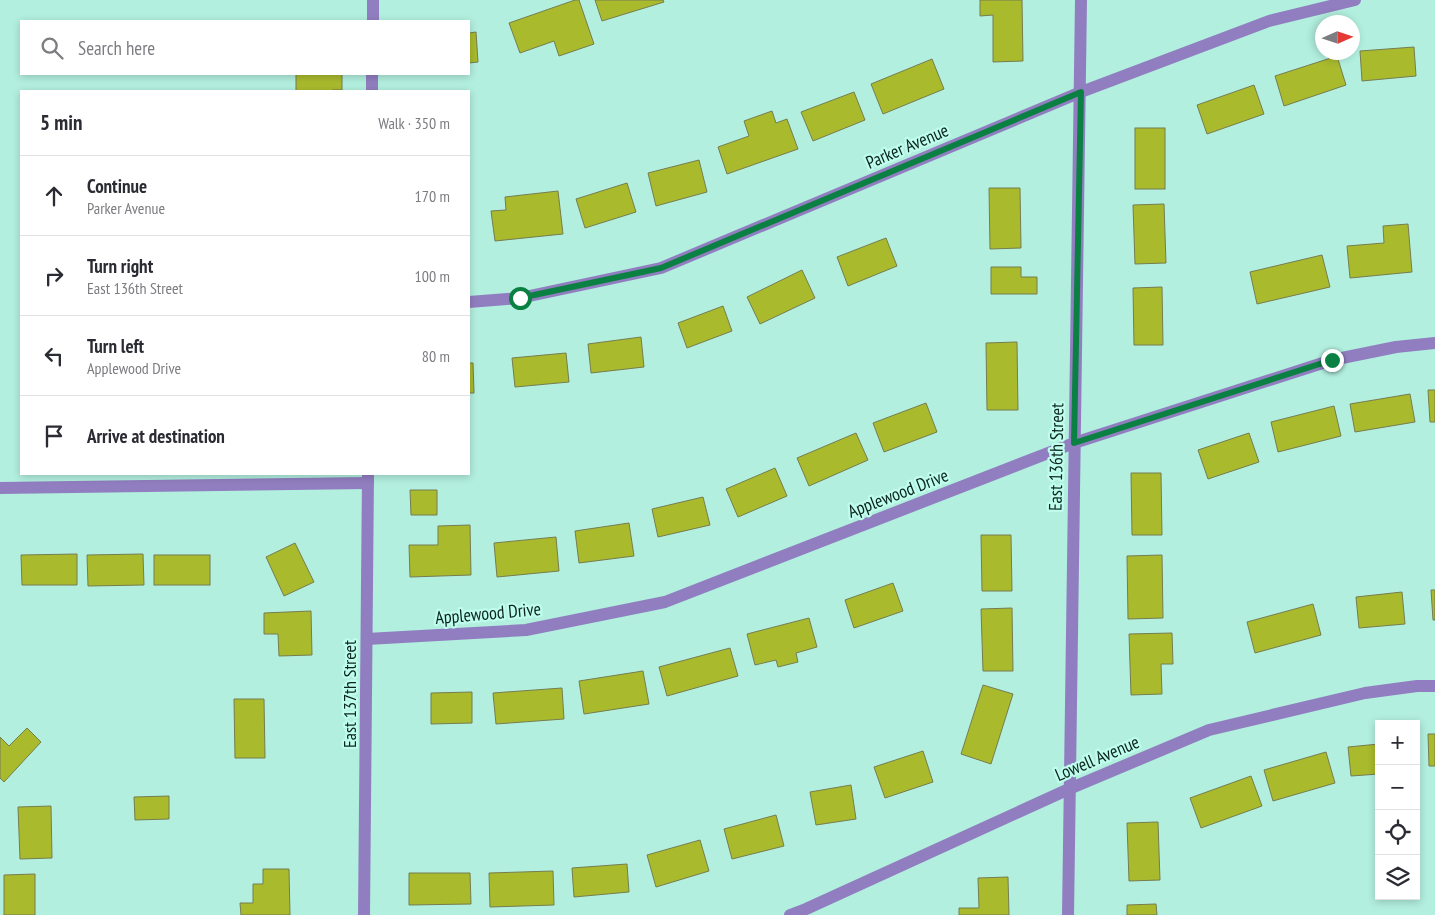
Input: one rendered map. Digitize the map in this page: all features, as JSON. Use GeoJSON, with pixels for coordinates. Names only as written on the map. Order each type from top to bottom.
{"type":"FeatureCollection","features":[{"type":"Feature","properties":{"kind":"street"},"geometry":{"type":"LineString","coordinates":[[373,0],[373,20]]}},
{"type":"Feature","properties":{"kind":"street","name":"East 136th Street"},"geometry":{"type":"LineString","coordinates":[[1068,915],[1082,0]]}},
{"type":"Feature","properties":{"kind":"street","name":"Parker Avenue"},"geometry":{"type":"LineString","coordinates":[[470,302],[520,298],[661,268],[1081,92],[1269,21],[1354,0]]}},
{"type":"Feature","properties":{"kind":"street"},"geometry":{"type":"LineString","coordinates":[[372,75],[372,90]]}},
{"type":"Feature","properties":{"kind":"street","name":"Applewood Drive"},"geometry":{"type":"LineString","coordinates":[[367,639],[526,630],[664,602],[1074,443],[1332,360],[1396,347],[1435,343]]}},
{"type":"Feature","properties":{"kind":"street"},"geometry":{"type":"LineString","coordinates":[[0,488],[368,478]]}},
{"type":"Feature","properties":{"kind":"street","name":"East 137th Street"},"geometry":{"type":"LineString","coordinates":[[364,915],[368,478]]}},
{"type":"Feature","properties":{"kind":"street","name":"Lowell Avenue"},"geometry":{"type":"LineString","coordinates":[[790,915],[1069,789],[1210,730],[1365,693],[1417,686],[1435,686]]}},
{"type":"Feature","properties":{"kind":"building"},"geometry":{"type":"Polygon","coordinates":[[[579,0],[594,44],[559,56],[554,41],[520,53],[509,23],[579,0]]]}},
{"type":"Feature","properties":{"kind":"building"},"geometry":{"type":"Polygon","coordinates":[[[595,0],[663,0],[664,2],[602,21],[595,0]]]}},
{"type":"Feature","properties":{"kind":"building"},"geometry":{"type":"Polygon","coordinates":[[[980,0],[1022,0],[1023,61],[993,62],[993,15],[980,16],[980,0]]]}},
{"type":"Feature","properties":{"kind":"building"},"geometry":{"type":"Polygon","coordinates":[[[476,32],[478,62],[470,63],[470,33],[476,32]]]}},
{"type":"Feature","properties":{"kind":"building"},"geometry":{"type":"Polygon","coordinates":[[[1414,47],[1416,76],[1362,81],[1360,51],[1414,47]]]}},
{"type":"Feature","properties":{"kind":"building"},"geometry":{"type":"Polygon","coordinates":[[[932,59],[944,89],[883,114],[871,84],[932,59]]]}},
{"type":"Feature","properties":{"kind":"building"},"geometry":{"type":"Polygon","coordinates":[[[1325,60],[1338,60],[1346,85],[1284,106],[1275,76],[1325,60]]]}},
{"type":"Feature","properties":{"kind":"building"},"geometry":{"type":"Polygon","coordinates":[[[296,75],[342,75],[342,90],[296,90],[296,75]]]}},
{"type":"Feature","properties":{"kind":"building"},"geometry":{"type":"Polygon","coordinates":[[[1254,85],[1264,114],[1207,134],[1197,105],[1254,85]]]}},
{"type":"Feature","properties":{"kind":"building"},"geometry":{"type":"Polygon","coordinates":[[[854,92],[865,120],[813,141],[801,112],[854,92]]]}},
{"type":"Feature","properties":{"kind":"building"},"geometry":{"type":"Polygon","coordinates":[[[772,111],[776,123],[787,119],[798,149],[727,174],[718,147],[749,136],[744,121],[772,111]]]}},
{"type":"Feature","properties":{"kind":"building"},"geometry":{"type":"Polygon","coordinates":[[[1135,128],[1165,128],[1165,189],[1135,189],[1135,128]]]}},
{"type":"Feature","properties":{"kind":"building"},"geometry":{"type":"Polygon","coordinates":[[[699,160],[707,192],[656,206],[648,173],[699,160]]]}},
{"type":"Feature","properties":{"kind":"building"},"geometry":{"type":"Polygon","coordinates":[[[627,183],[636,212],[585,228],[576,199],[627,183]]]}},
{"type":"Feature","properties":{"kind":"building"},"geometry":{"type":"Polygon","coordinates":[[[989,188],[1020,188],[1021,248],[990,249],[989,188]]]}},
{"type":"Feature","properties":{"kind":"building"},"geometry":{"type":"Polygon","coordinates":[[[558,191],[563,234],[495,241],[491,211],[506,210],[505,197],[558,191]]]}},
{"type":"Feature","properties":{"kind":"building"},"geometry":{"type":"Polygon","coordinates":[[[1164,204],[1166,263],[1135,264],[1133,205],[1164,204]]]}},
{"type":"Feature","properties":{"kind":"building"},"geometry":{"type":"Polygon","coordinates":[[[1408,224],[1412,272],[1350,278],[1347,246],[1384,243],[1383,226],[1408,224]]]}},
{"type":"Feature","properties":{"kind":"building"},"geometry":{"type":"Polygon","coordinates":[[[886,238],[897,266],[848,286],[837,257],[886,238]]]}},
{"type":"Feature","properties":{"kind":"building"},"geometry":{"type":"Polygon","coordinates":[[[1322,255],[1330,287],[1257,304],[1250,272],[1322,255]]]}},
{"type":"Feature","properties":{"kind":"building"},"geometry":{"type":"Polygon","coordinates":[[[991,267],[1021,267],[1021,277],[1037,277],[1037,294],[991,294],[991,267]]]}},
{"type":"Feature","properties":{"kind":"building"},"geometry":{"type":"Polygon","coordinates":[[[802,270],[815,298],[760,324],[747,297],[802,270]]]}},
{"type":"Feature","properties":{"kind":"building"},"geometry":{"type":"Polygon","coordinates":[[[1162,287],[1163,345],[1134,345],[1133,288],[1162,287]]]}},
{"type":"Feature","properties":{"kind":"building"},"geometry":{"type":"Polygon","coordinates":[[[723,306],[732,331],[687,348],[678,323],[723,306]]]}},
{"type":"Feature","properties":{"kind":"building"},"geometry":{"type":"Polygon","coordinates":[[[641,337],[644,367],[591,373],[588,344],[641,337]]]}},
{"type":"Feature","properties":{"kind":"building"},"geometry":{"type":"Polygon","coordinates":[[[1017,342],[1018,410],[987,410],[986,343],[1017,342]]]}},
{"type":"Feature","properties":{"kind":"building"},"geometry":{"type":"Polygon","coordinates":[[[566,353],[569,382],[515,387],[512,358],[566,353]]]}},
{"type":"Feature","properties":{"kind":"building"},"geometry":{"type":"Polygon","coordinates":[[[470,363],[473,363],[474,393],[470,393],[470,363]]]}},
{"type":"Feature","properties":{"kind":"building"},"geometry":{"type":"Polygon","coordinates":[[[1428,390],[1435,390],[1435,422],[1430,422],[1428,390]]]}},
{"type":"Feature","properties":{"kind":"building"},"geometry":{"type":"Polygon","coordinates":[[[1410,394],[1415,422],[1355,432],[1350,404],[1410,394]]]}},
{"type":"Feature","properties":{"kind":"building"},"geometry":{"type":"Polygon","coordinates":[[[926,403],[937,432],[884,452],[873,423],[926,403]]]}},
{"type":"Feature","properties":{"kind":"building"},"geometry":{"type":"Polygon","coordinates":[[[1334,406],[1341,436],[1278,452],[1271,422],[1334,406]]]}},
{"type":"Feature","properties":{"kind":"building"},"geometry":{"type":"Polygon","coordinates":[[[856,433],[868,460],[809,486],[797,458],[856,433]]]}},
{"type":"Feature","properties":{"kind":"building"},"geometry":{"type":"Polygon","coordinates":[[[1249,433],[1259,462],[1208,479],[1198,450],[1249,433]]]}},
{"type":"Feature","properties":{"kind":"building"},"geometry":{"type":"Polygon","coordinates":[[[775,468],[787,496],[738,517],[726,489],[775,468]]]}},
{"type":"Feature","properties":{"kind":"building"},"geometry":{"type":"Polygon","coordinates":[[[1131,473],[1161,473],[1162,535],[1132,535],[1131,473]]]}},
{"type":"Feature","properties":{"kind":"building"},"geometry":{"type":"Polygon","coordinates":[[[410,490],[437,490],[437,515],[411,515],[410,490]]]}},
{"type":"Feature","properties":{"kind":"building"},"geometry":{"type":"Polygon","coordinates":[[[703,497],[710,525],[658,537],[652,509],[703,497]]]}},
{"type":"Feature","properties":{"kind":"building"},"geometry":{"type":"Polygon","coordinates":[[[629,523],[634,556],[579,563],[575,531],[629,523]]]}},
{"type":"Feature","properties":{"kind":"building"},"geometry":{"type":"Polygon","coordinates":[[[470,525],[471,575],[410,577],[409,545],[438,545],[438,526],[470,525]]]}},
{"type":"Feature","properties":{"kind":"building"},"geometry":{"type":"Polygon","coordinates":[[[981,535],[1011,535],[1012,591],[982,591],[981,535]]]}},
{"type":"Feature","properties":{"kind":"building"},"geometry":{"type":"Polygon","coordinates":[[[556,537],[559,571],[497,577],[494,543],[556,537]]]}},
{"type":"Feature","properties":{"kind":"building"},"geometry":{"type":"Polygon","coordinates":[[[295,543],[314,582],[284,596],[266,557],[295,543]]]}},
{"type":"Feature","properties":{"kind":"building"},"geometry":{"type":"Polygon","coordinates":[[[77,554],[77,585],[22,585],[21,555],[77,554]]]}},
{"type":"Feature","properties":{"kind":"building"},"geometry":{"type":"Polygon","coordinates":[[[143,554],[144,585],[88,586],[87,555],[143,554]]]}},
{"type":"Feature","properties":{"kind":"building"},"geometry":{"type":"Polygon","coordinates":[[[154,555],[210,555],[210,585],[154,585],[154,555]]]}},
{"type":"Feature","properties":{"kind":"building"},"geometry":{"type":"Polygon","coordinates":[[[1162,555],[1163,618],[1128,619],[1127,556],[1162,555]]]}},
{"type":"Feature","properties":{"kind":"building"},"geometry":{"type":"Polygon","coordinates":[[[893,583],[903,611],[854,628],[845,600],[893,583]]]}},
{"type":"Feature","properties":{"kind":"building"},"geometry":{"type":"Polygon","coordinates":[[[1431,590],[1435,590],[1435,620],[1433,620],[1431,590]]]}},
{"type":"Feature","properties":{"kind":"building"},"geometry":{"type":"Polygon","coordinates":[[[1402,592],[1405,624],[1359,628],[1356,597],[1402,592]]]}},
{"type":"Feature","properties":{"kind":"building"},"geometry":{"type":"Polygon","coordinates":[[[1313,604],[1321,635],[1255,653],[1247,622],[1313,604]]]}},
{"type":"Feature","properties":{"kind":"building"},"geometry":{"type":"Polygon","coordinates":[[[1012,608],[1013,671],[983,671],[981,609],[1012,608]]]}},
{"type":"Feature","properties":{"kind":"building"},"geometry":{"type":"Polygon","coordinates":[[[311,611],[312,655],[279,656],[278,634],[264,634],[264,613],[311,611]]]}},
{"type":"Feature","properties":{"kind":"building"},"geometry":{"type":"Polygon","coordinates":[[[809,618],[817,647],[796,653],[798,662],[778,667],[776,660],[755,665],[747,634],[809,618]]]}},
{"type":"Feature","properties":{"kind":"building"},"geometry":{"type":"Polygon","coordinates":[[[1172,633],[1173,664],[1161,664],[1162,694],[1131,695],[1129,634],[1172,633]]]}},
{"type":"Feature","properties":{"kind":"building"},"geometry":{"type":"Polygon","coordinates":[[[730,648],[738,676],[667,696],[659,667],[730,648]]]}},
{"type":"Feature","properties":{"kind":"building"},"geometry":{"type":"Polygon","coordinates":[[[643,671],[649,704],[584,714],[579,681],[643,671]]]}},
{"type":"Feature","properties":{"kind":"building"},"geometry":{"type":"Polygon","coordinates":[[[983,685],[1013,694],[991,764],[961,754],[983,685]]]}},
{"type":"Feature","properties":{"kind":"building"},"geometry":{"type":"Polygon","coordinates":[[[562,688],[564,719],[496,724],[493,693],[562,688]]]}},
{"type":"Feature","properties":{"kind":"building"},"geometry":{"type":"Polygon","coordinates":[[[472,692],[472,723],[431,724],[431,693],[472,692]]]}},
{"type":"Feature","properties":{"kind":"building"},"geometry":{"type":"Polygon","coordinates":[[[234,699],[264,699],[265,758],[235,758],[234,699]]]}},
{"type":"Feature","properties":{"kind":"building"},"geometry":{"type":"Polygon","coordinates":[[[27,728],[41,742],[4,782],[0,778],[0,737],[9,746],[27,728]]]}},
{"type":"Feature","properties":{"kind":"building"},"geometry":{"type":"Polygon","coordinates":[[[1428,734],[1435,734],[1435,766],[1429,766],[1428,734]]]}},
{"type":"Feature","properties":{"kind":"building"},"geometry":{"type":"Polygon","coordinates":[[[1375,744],[1375,774],[1351,776],[1348,747],[1375,744]]]}},
{"type":"Feature","properties":{"kind":"building"},"geometry":{"type":"Polygon","coordinates":[[[923,751],[933,782],[885,798],[874,767],[923,751]]]}},
{"type":"Feature","properties":{"kind":"building"},"geometry":{"type":"Polygon","coordinates":[[[1326,752],[1335,783],[1273,801],[1264,770],[1326,752]]]}},
{"type":"Feature","properties":{"kind":"building"},"geometry":{"type":"Polygon","coordinates":[[[1251,776],[1262,806],[1201,828],[1190,798],[1251,776]]]}},
{"type":"Feature","properties":{"kind":"building"},"geometry":{"type":"Polygon","coordinates":[[[851,785],[856,819],[816,825],[810,792],[851,785]]]}},
{"type":"Feature","properties":{"kind":"building"},"geometry":{"type":"Polygon","coordinates":[[[169,796],[169,819],[135,820],[134,797],[169,796]]]}},
{"type":"Feature","properties":{"kind":"building"},"geometry":{"type":"Polygon","coordinates":[[[51,806],[52,858],[20,859],[18,807],[51,806]]]}},
{"type":"Feature","properties":{"kind":"building"},"geometry":{"type":"Polygon","coordinates":[[[776,815],[784,846],[732,859],[724,829],[776,815]]]}},
{"type":"Feature","properties":{"kind":"building"},"geometry":{"type":"Polygon","coordinates":[[[1158,822],[1160,880],[1129,881],[1127,823],[1158,822]]]}},
{"type":"Feature","properties":{"kind":"building"},"geometry":{"type":"Polygon","coordinates":[[[700,840],[709,871],[656,887],[647,855],[700,840]]]}},
{"type":"Feature","properties":{"kind":"building"},"geometry":{"type":"Polygon","coordinates":[[[627,864],[629,892],[574,897],[572,868],[627,864]]]}},
{"type":"Feature","properties":{"kind":"building"},"geometry":{"type":"Polygon","coordinates":[[[263,869],[289,869],[290,915],[241,915],[240,903],[253,903],[253,884],[263,884],[263,869]]]}},
{"type":"Feature","properties":{"kind":"building"},"geometry":{"type":"Polygon","coordinates":[[[553,871],[554,905],[490,907],[489,873],[553,871]]]}},
{"type":"Feature","properties":{"kind":"building"},"geometry":{"type":"Polygon","coordinates":[[[409,873],[470,873],[471,904],[409,905],[409,873]]]}},
{"type":"Feature","properties":{"kind":"building"},"geometry":{"type":"Polygon","coordinates":[[[35,874],[35,915],[4,915],[4,875],[35,874]]]}},
{"type":"Feature","properties":{"kind":"building"},"geometry":{"type":"Polygon","coordinates":[[[1008,877],[1009,915],[959,915],[959,908],[979,908],[978,878],[1008,877]]]}},
{"type":"Feature","properties":{"kind":"building"},"geometry":{"type":"Polygon","coordinates":[[[1156,904],[1157,915],[1127,915],[1127,905],[1156,904]]]}},
{"type":"Feature","properties":{"kind":"route"},"geometry":{"type":"LineString","coordinates":[[520,298],[661,268],[1081,92],[1074,443],[1332,360]]}}]}
